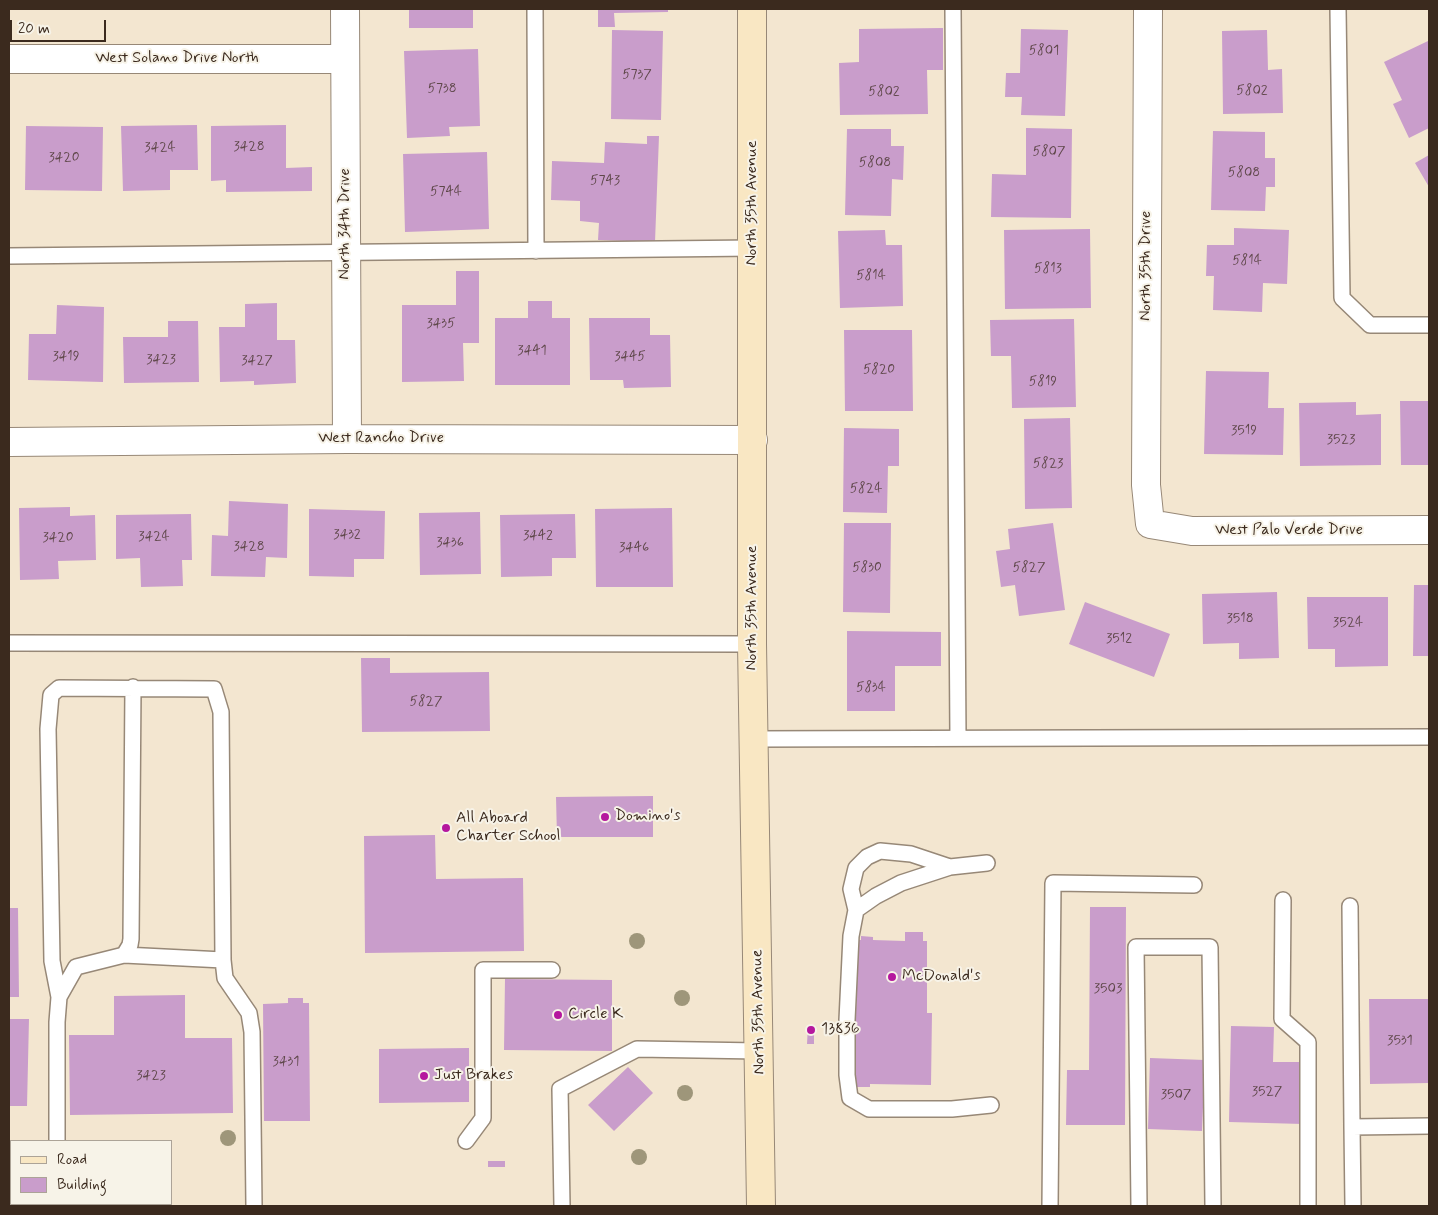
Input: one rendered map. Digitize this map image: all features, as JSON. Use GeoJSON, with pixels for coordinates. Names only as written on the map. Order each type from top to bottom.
{"type":"FeatureCollection","features":[{"type":"Feature","properties":{"kind":"main road","name":"North 35th Avenue"},"geometry":{"type":"LineString","coordinates":[[752,9],[754,248],[752,644],[761,1206]]}},
{"type":"Feature","properties":{"kind":"street","name":"North 34th Drive"},"geometry":{"type":"LineString","coordinates":[[345,9],[347,439]]}},
{"type":"Feature","properties":{"kind":"street","name":"North 35th Drive"},"geometry":{"type":"LineString","coordinates":[[1148,9],[1146,485],[1150,524]]}},
{"type":"Feature","properties":{"kind":"street","name":"West Solano Drive North"},"geometry":{"type":"LineString","coordinates":[[9,59],[345,59]]}},
{"type":"Feature","properties":{"kind":"street","name":"West Rancho Drive"},"geometry":{"type":"LineString","coordinates":[[9,442],[347,439],[753,440]]}},
{"type":"Feature","properties":{"kind":"street","name":"West Palo Verde Drive"},"geometry":{"type":"LineString","coordinates":[[1150,524],[1192,531],[1429,530]]}},
{"type":"Feature","properties":{"kind":"lane"},"geometry":{"type":"LineString","coordinates":[[535,9],[536,251]]}},
{"type":"Feature","properties":{"kind":"lane"},"geometry":{"type":"LineString","coordinates":[[953,9],[958,738]]}},
{"type":"Feature","properties":{"kind":"lane"},"geometry":{"type":"LineString","coordinates":[[1338,9],[1342,298],[1370,324],[1429,325]]}},
{"type":"Feature","properties":{"kind":"lane"},"geometry":{"type":"LineString","coordinates":[[9,256],[754,248]]}},
{"type":"Feature","properties":{"kind":"lane"},"geometry":{"type":"LineString","coordinates":[[9,643],[752,644]]}},
{"type":"Feature","properties":{"kind":"lane"},"geometry":{"type":"LineString","coordinates":[[124,955],[131,939],[133,687]]}},
{"type":"Feature","properties":{"kind":"lane"},"geometry":{"type":"LineString","coordinates":[[57,1140],[57,1022],[60,996],[52,962],[48,729],[52,695],[59,688],[214,689],[221,712],[223,960],[225,978],[248,1013],[252,1032],[254,1206]]}},
{"type":"Feature","properties":{"kind":"lane"},"geometry":{"type":"LineString","coordinates":[[754,739],[1429,737]]}},
{"type":"Feature","properties":{"kind":"lane"},"geometry":{"type":"LineString","coordinates":[[950,867],[911,854],[880,852],[866,857],[856,868],[851,889],[856,910],[851,936],[847,1020],[847,1075],[850,1098],[869,1109],[952,1109],[991,1105]]}},
{"type":"Feature","properties":{"kind":"lane"},"geometry":{"type":"LineString","coordinates":[[856,910],[876,896],[901,883],[950,867],[987,863]]}},
{"type":"Feature","properties":{"kind":"lane"},"geometry":{"type":"LineString","coordinates":[[1050,1206],[1052,883],[1194,886]]}},
{"type":"Feature","properties":{"kind":"lane"},"geometry":{"type":"LineString","coordinates":[[1282,900],[1282,1019],[1308,1042],[1308,1206]]}},
{"type":"Feature","properties":{"kind":"lane"},"geometry":{"type":"LineString","coordinates":[[1350,906],[1353,1206]]}},
{"type":"Feature","properties":{"kind":"lane"},"geometry":{"type":"LineString","coordinates":[[1139,1206],[1136,947],[1210,947],[1213,1206]]}},
{"type":"Feature","properties":{"kind":"lane"},"geometry":{"type":"LineString","coordinates":[[60,996],[76,967],[124,955],[223,960]]}},
{"type":"Feature","properties":{"kind":"lane"},"geometry":{"type":"LineString","coordinates":[[466,1141],[483,1118],[484,970],[552,970]]}},
{"type":"Feature","properties":{"kind":"lane"},"geometry":{"type":"LineString","coordinates":[[562,1206],[560,1090],[637,1049],[759,1051]]}},
{"type":"Feature","properties":{"kind":"lane"},"geometry":{"type":"LineString","coordinates":[[1352,1127],[1429,1126]]}},
{"type":"Feature","properties":{"kind":"building"},"geometry":{"type":"Polygon","coordinates":[[[409,9],[473,9],[473,28],[409,28],[409,9]]]}},
{"type":"Feature","properties":{"kind":"building"},"geometry":{"type":"Polygon","coordinates":[[[598,9],[668,9],[668,12],[614,13],[615,27],[598,27],[598,9]]]}},
{"type":"Feature","properties":{"kind":"building"},"geometry":{"type":"Polygon","coordinates":[[[943,28],[943,70],[927,70],[928,114],[840,115],[839,63],[859,62],[859,29],[943,28]]]}},
{"type":"Feature","properties":{"kind":"building"},"geometry":{"type":"Polygon","coordinates":[[[1021,29],[1068,30],[1065,116],[1021,115],[1022,97],[1005,97],[1006,73],[1020,73],[1021,29]]]}},
{"type":"Feature","properties":{"kind":"building"},"geometry":{"type":"Polygon","coordinates":[[[612,30],[663,31],[661,120],[611,119],[612,30]]]}},
{"type":"Feature","properties":{"kind":"building"},"geometry":{"type":"Polygon","coordinates":[[[1267,30],[1268,70],[1282,69],[1283,113],[1223,114],[1222,31],[1267,30]]]}},
{"type":"Feature","properties":{"kind":"building"},"geometry":{"type":"Polygon","coordinates":[[[1428,41],[1429,128],[1409,138],[1393,104],[1402,100],[1384,62],[1428,41]]]}},
{"type":"Feature","properties":{"kind":"building"},"geometry":{"type":"Polygon","coordinates":[[[478,49],[480,126],[449,127],[450,136],[407,138],[404,51],[478,49]]]}},
{"type":"Feature","properties":{"kind":"building"},"geometry":{"type":"Polygon","coordinates":[[[197,125],[198,170],[170,170],[170,190],[123,191],[121,126],[197,125]]]}},
{"type":"Feature","properties":{"kind":"building"},"geometry":{"type":"Polygon","coordinates":[[[286,125],[286,168],[312,167],[312,191],[226,192],[226,180],[211,181],[211,126],[286,125]]]}},
{"type":"Feature","properties":{"kind":"building"},"geometry":{"type":"Polygon","coordinates":[[[26,126],[103,127],[102,191],[25,190],[26,126]]]}},
{"type":"Feature","properties":{"kind":"building"},"geometry":{"type":"Polygon","coordinates":[[[1026,128],[1072,129],[1071,218],[991,217],[992,174],[1026,175],[1026,128]]]}},
{"type":"Feature","properties":{"kind":"building"},"geometry":{"type":"Polygon","coordinates":[[[847,129],[891,129],[891,146],[904,146],[903,180],[892,179],[891,216],[845,215],[847,129]]]}},
{"type":"Feature","properties":{"kind":"building"},"geometry":{"type":"Polygon","coordinates":[[[1213,131],[1265,132],[1265,158],[1275,158],[1275,187],[1266,187],[1265,211],[1211,210],[1213,131]]]}},
{"type":"Feature","properties":{"kind":"building"},"geometry":{"type":"Polygon","coordinates":[[[647,136],[659,136],[655,242],[598,240],[599,223],[580,221],[580,201],[551,200],[552,161],[604,163],[605,142],[647,144],[647,136]]]}},
{"type":"Feature","properties":{"kind":"building"},"geometry":{"type":"Polygon","coordinates":[[[487,152],[489,229],[405,232],[403,154],[487,152]]]}},
{"type":"Feature","properties":{"kind":"building"},"geometry":{"type":"Polygon","coordinates":[[[1429,155],[1429,187],[1415,163],[1429,155]]]}},
{"type":"Feature","properties":{"kind":"building"},"geometry":{"type":"Polygon","coordinates":[[[1234,228],[1289,230],[1287,284],[1263,283],[1262,312],[1213,310],[1214,276],[1206,276],[1207,245],[1234,245],[1234,228]]]}},
{"type":"Feature","properties":{"kind":"building"},"geometry":{"type":"Polygon","coordinates":[[[1090,229],[1091,308],[1005,309],[1004,230],[1090,229]]]}},
{"type":"Feature","properties":{"kind":"building"},"geometry":{"type":"Polygon","coordinates":[[[885,230],[886,245],[902,245],[903,306],[840,308],[838,231],[885,230]]]}},
{"type":"Feature","properties":{"kind":"building"},"geometry":{"type":"Polygon","coordinates":[[[456,271],[479,271],[479,343],[463,343],[464,381],[402,382],[402,305],[456,305],[456,271]]]}},
{"type":"Feature","properties":{"kind":"building"},"geometry":{"type":"Polygon","coordinates":[[[528,301],[552,301],[552,318],[570,318],[570,385],[495,385],[495,318],[528,318],[528,301]]]}},
{"type":"Feature","properties":{"kind":"building"},"geometry":{"type":"Polygon","coordinates":[[[277,303],[277,340],[295,340],[296,383],[254,385],[254,381],[220,382],[219,327],[245,327],[245,304],[277,303]]]}},
{"type":"Feature","properties":{"kind":"building"},"geometry":{"type":"Polygon","coordinates":[[[57,305],[104,307],[103,382],[28,380],[29,334],[56,334],[57,305]]]}},
{"type":"Feature","properties":{"kind":"building"},"geometry":{"type":"Polygon","coordinates":[[[589,318],[650,318],[650,335],[670,335],[671,387],[624,388],[623,380],[590,380],[589,318]]]}},
{"type":"Feature","properties":{"kind":"building"},"geometry":{"type":"Polygon","coordinates":[[[1074,319],[1076,407],[1012,408],[1011,356],[991,356],[990,320],[1074,319]]]}},
{"type":"Feature","properties":{"kind":"building"},"geometry":{"type":"Polygon","coordinates":[[[168,321],[198,321],[199,382],[124,383],[123,337],[168,337],[168,321]]]}},
{"type":"Feature","properties":{"kind":"building"},"geometry":{"type":"Polygon","coordinates":[[[844,330],[912,330],[913,411],[845,411],[844,330]]]}},
{"type":"Feature","properties":{"kind":"building"},"geometry":{"type":"Polygon","coordinates":[[[1206,371],[1269,372],[1268,408],[1284,408],[1283,455],[1204,454],[1206,371]]]}},
{"type":"Feature","properties":{"kind":"building"},"geometry":{"type":"Polygon","coordinates":[[[1400,401],[1429,401],[1429,465],[1401,465],[1400,401]]]}},
{"type":"Feature","properties":{"kind":"building"},"geometry":{"type":"Polygon","coordinates":[[[1356,402],[1356,415],[1381,414],[1381,465],[1300,466],[1299,403],[1356,402]]]}},
{"type":"Feature","properties":{"kind":"building"},"geometry":{"type":"Polygon","coordinates":[[[1070,418],[1072,508],[1025,509],[1024,419],[1070,418]]]}},
{"type":"Feature","properties":{"kind":"building"},"geometry":{"type":"Polygon","coordinates":[[[844,428],[899,429],[899,466],[888,466],[887,513],[843,512],[844,428]]]}},
{"type":"Feature","properties":{"kind":"building"},"geometry":{"type":"Polygon","coordinates":[[[229,501],[288,504],[287,558],[266,557],[265,577],[211,576],[212,535],[228,536],[229,501]]]}},
{"type":"Feature","properties":{"kind":"building"},"geometry":{"type":"Polygon","coordinates":[[[70,507],[70,516],[95,515],[96,560],[58,561],[59,579],[20,580],[19,508],[70,507]]]}},
{"type":"Feature","properties":{"kind":"building"},"geometry":{"type":"Polygon","coordinates":[[[672,508],[673,587],[596,587],[595,509],[672,508]]]}},
{"type":"Feature","properties":{"kind":"building"},"geometry":{"type":"Polygon","coordinates":[[[309,509],[385,511],[384,559],[354,559],[354,577],[309,576],[309,509]]]}},
{"type":"Feature","properties":{"kind":"building"},"geometry":{"type":"Polygon","coordinates":[[[480,512],[481,574],[420,575],[419,513],[480,512]]]}},
{"type":"Feature","properties":{"kind":"building"},"geometry":{"type":"Polygon","coordinates":[[[191,514],[192,560],[182,560],[183,586],[141,587],[140,558],[116,559],[116,515],[191,514]]]}},
{"type":"Feature","properties":{"kind":"building"},"geometry":{"type":"Polygon","coordinates":[[[575,514],[576,558],[552,558],[552,576],[501,577],[500,515],[575,514]]]}},
{"type":"Feature","properties":{"kind":"building"},"geometry":{"type":"Polygon","coordinates":[[[844,523],[891,523],[890,613],[843,612],[844,523]]]}},
{"type":"Feature","properties":{"kind":"building"},"geometry":{"type":"Polygon","coordinates":[[[1053,523],[1065,610],[1019,616],[1015,585],[1001,587],[996,551],[1010,549],[1008,529],[1053,523]]]}},
{"type":"Feature","properties":{"kind":"building"},"geometry":{"type":"Polygon","coordinates":[[[1414,585],[1429,585],[1429,656],[1413,656],[1414,585]]]}},
{"type":"Feature","properties":{"kind":"building"},"geometry":{"type":"Polygon","coordinates":[[[1277,592],[1279,658],[1239,659],[1239,643],[1203,644],[1202,594],[1277,592]]]}},
{"type":"Feature","properties":{"kind":"building"},"geometry":{"type":"Polygon","coordinates":[[[1307,597],[1388,597],[1388,666],[1335,667],[1335,649],[1308,649],[1307,597]]]}},
{"type":"Feature","properties":{"kind":"building"},"geometry":{"type":"Polygon","coordinates":[[[1085,602],[1170,634],[1154,677],[1069,644],[1085,602]]]}},
{"type":"Feature","properties":{"kind":"building"},"geometry":{"type":"Polygon","coordinates":[[[847,631],[941,632],[941,666],[895,666],[895,711],[847,711],[847,631]]]}},
{"type":"Feature","properties":{"kind":"building"},"geometry":{"type":"Polygon","coordinates":[[[361,658],[390,658],[390,673],[489,672],[490,731],[362,732],[361,658]]]}},
{"type":"Feature","properties":{"kind":"building","name":"Domino's"},"geometry":{"type":"Polygon","coordinates":[[[653,796],[653,837],[557,837],[556,797],[653,796]]]}},
{"type":"Feature","properties":{"kind":"building"},"geometry":{"type":"Polygon","coordinates":[[[435,835],[436,879],[523,878],[524,951],[365,953],[364,836],[435,835]]]}},
{"type":"Feature","properties":{"kind":"building"},"geometry":{"type":"Polygon","coordinates":[[[1090,907],[1126,907],[1125,1125],[1066,1125],[1067,1070],[1089,1070],[1090,907]]]}},
{"type":"Feature","properties":{"kind":"building"},"geometry":{"type":"Polygon","coordinates":[[[9,908],[18,908],[19,997],[9,997],[9,908]]]}},
{"type":"Feature","properties":{"kind":"building","name":"McDonald's"},"geometry":{"type":"Polygon","coordinates":[[[905,932],[923,932],[923,941],[927,941],[927,1013],[932,1013],[931,1085],[870,1084],[870,1087],[855,1087],[857,940],[861,940],[861,936],[873,937],[873,940],[905,941],[905,932]]]}},
{"type":"Feature","properties":{"kind":"building","name":"Circle K"},"geometry":{"type":"Polygon","coordinates":[[[505,979],[612,980],[612,1051],[504,1050],[505,979]]]}},
{"type":"Feature","properties":{"kind":"building"},"geometry":{"type":"Polygon","coordinates":[[[185,995],[185,1038],[232,1038],[233,1113],[70,1115],[69,1035],[114,1035],[114,996],[185,995]]]}},
{"type":"Feature","properties":{"kind":"building"},"geometry":{"type":"Polygon","coordinates":[[[288,998],[303,998],[303,1003],[309,1003],[310,1121],[264,1121],[263,1004],[288,1003],[288,998]]]}},
{"type":"Feature","properties":{"kind":"building"},"geometry":{"type":"Polygon","coordinates":[[[1369,999],[1429,999],[1429,1083],[1370,1084],[1369,999]]]}},
{"type":"Feature","properties":{"kind":"building"},"geometry":{"type":"Polygon","coordinates":[[[9,1019],[29,1019],[27,1106],[9,1106],[9,1019]]]}},
{"type":"Feature","properties":{"kind":"building"},"geometry":{"type":"Polygon","coordinates":[[[808,1026],[814,1027],[814,1044],[807,1044],[808,1026]]]}},
{"type":"Feature","properties":{"kind":"building"},"geometry":{"type":"Polygon","coordinates":[[[1231,1026],[1274,1027],[1273,1062],[1304,1062],[1303,1124],[1229,1122],[1231,1026]]]}},
{"type":"Feature","properties":{"kind":"building","name":"Just Brakes"},"geometry":{"type":"Polygon","coordinates":[[[469,1048],[469,1102],[379,1103],[379,1049],[469,1048]]]}},
{"type":"Feature","properties":{"kind":"building"},"geometry":{"type":"Polygon","coordinates":[[[1150,1058],[1205,1060],[1202,1131],[1148,1129],[1150,1058]]]}},
{"type":"Feature","properties":{"kind":"building","name":"Circle K"},"geometry":{"type":"Polygon","coordinates":[[[628,1067],[653,1093],[614,1131],[588,1105],[628,1067]]]}},
{"type":"Feature","properties":{"kind":"building"},"geometry":{"type":"Polygon","coordinates":[[[488,1161],[505,1161],[505,1167],[488,1167],[488,1161]]]}},
{"type":"Feature","properties":{"kind":"place","name":"Domino's"},"geometry":{"type":"Point","coordinates":[605,817]}},
{"type":"Feature","properties":{"kind":"place","name":"All Aboard Charter School"},"geometry":{"type":"Point","coordinates":[446,828]}},
{"type":"Feature","properties":{"kind":"place","name":"McDonald's"},"geometry":{"type":"Point","coordinates":[892,977]}},
{"type":"Feature","properties":{"kind":"place","name":"Circle K"},"geometry":{"type":"Point","coordinates":[558,1015]}},
{"type":"Feature","properties":{"kind":"place","name":"13836"},"geometry":{"type":"Point","coordinates":[811,1030]}},
{"type":"Feature","properties":{"kind":"place","name":"Just Brakes"},"geometry":{"type":"Point","coordinates":[424,1076]}}]}
